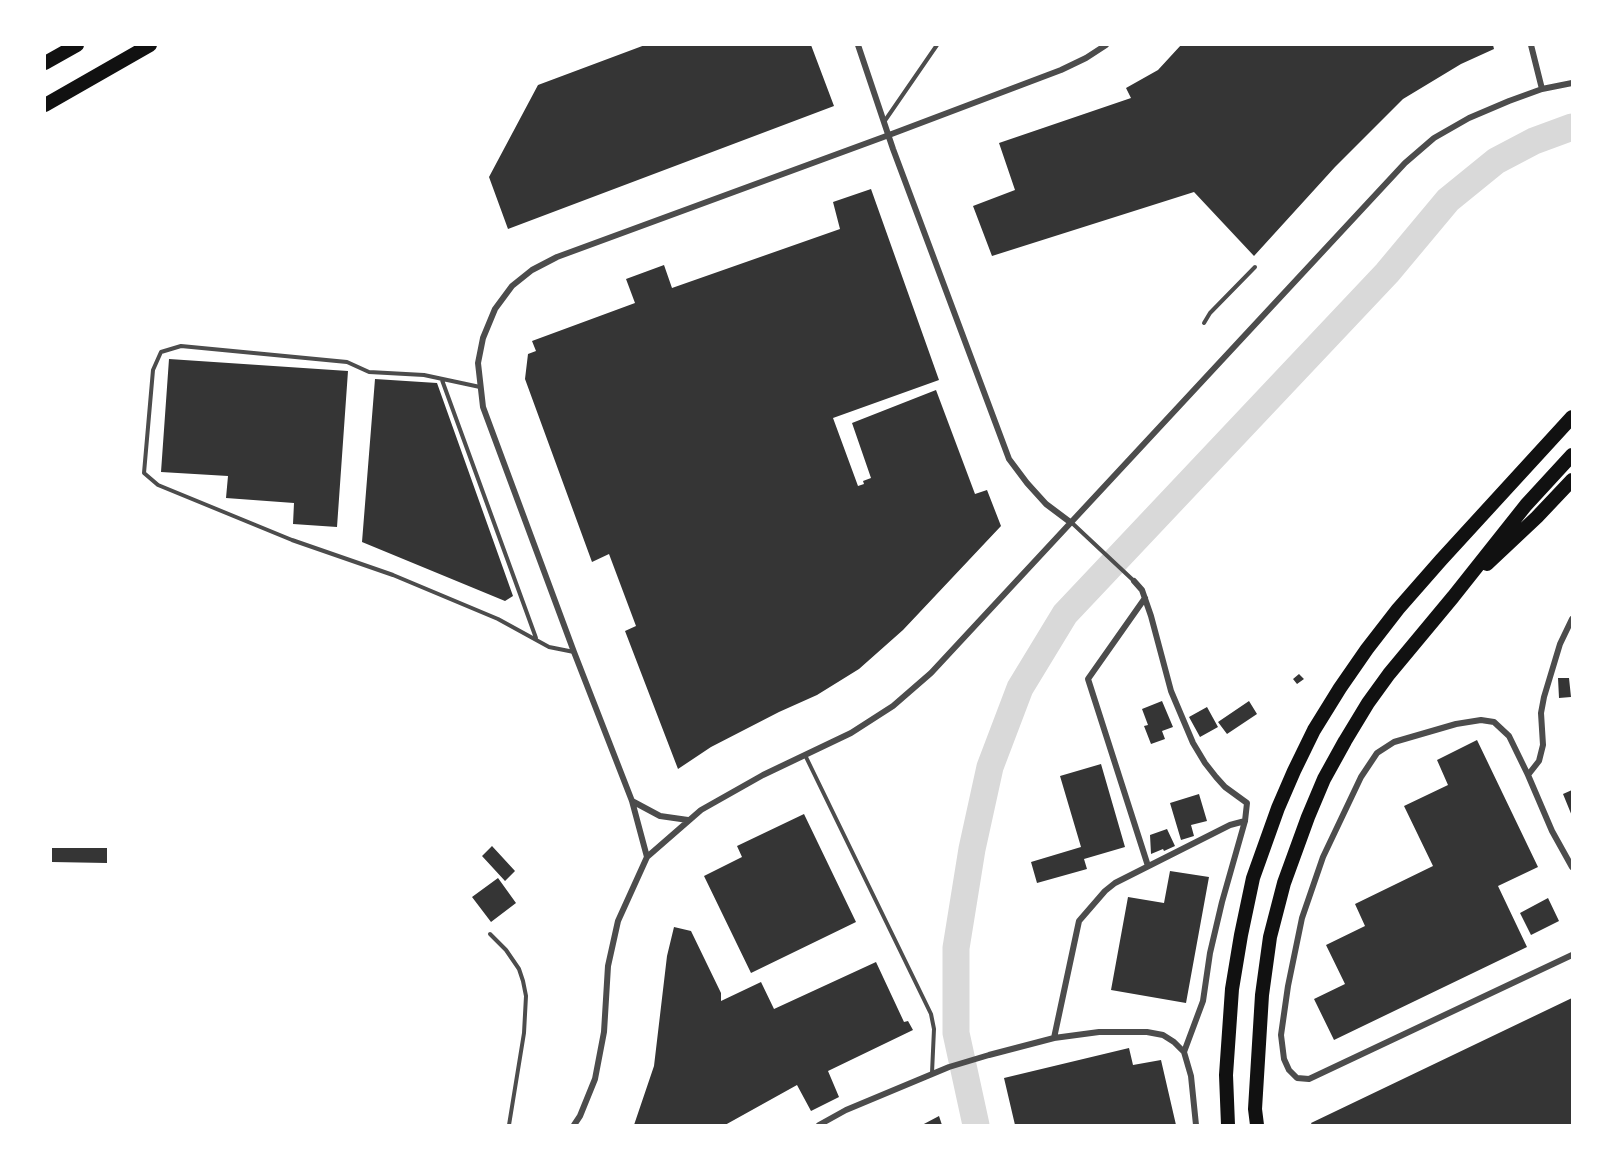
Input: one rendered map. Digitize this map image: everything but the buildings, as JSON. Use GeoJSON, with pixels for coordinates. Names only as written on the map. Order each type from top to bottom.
{"type":"FeatureCollection","features":[{"type":"Feature","properties":{"kind":"highway"},"geometry":{"type":"LineString","coordinates":[[45,63],[76,45]]}},
{"type":"Feature","properties":{"kind":"highway"},"geometry":{"type":"LineString","coordinates":[[45,105],[150,45]]}},
{"type":"Feature","properties":{"kind":"highway"},"geometry":{"type":"LineString","coordinates":[[1228,1125],[1226,1075],[1232,989],[1241,934],[1253,878],[1294,771],[1314,730],[1340,688],[1398,609],[1572,417]]}},
{"type":"Feature","properties":{"kind":"highway"},"geometry":{"type":"LineString","coordinates":[[1257,1125],[1255,1109],[1262,995],[1270,937],[1284,883],[1324,779],[1368,703],[1389,674],[1526,505],[1572,454]]}},
{"type":"Feature","properties":{"kind":"highway"},"geometry":{"type":"LineString","coordinates":[[1453,597],[1537,518],[1572,480]]}},
{"type":"Feature","properties":{"kind":"street"},"geometry":{"type":"LineString","coordinates":[[858,45],[884,122],[1009,459],[1046,504],[1070,522]]}},
{"type":"Feature","properties":{"kind":"street"},"geometry":{"type":"LineString","coordinates":[[647,857],[632,801],[483,407],[478,363],[488,322],[495,309],[512,286],[532,270],[568,253],[1061,70],[1106,45]]}},
{"type":"Feature","properties":{"kind":"street"},"geometry":{"type":"LineString","coordinates":[[1531,45],[1542,89]]}},
{"type":"Feature","properties":{"kind":"street"},"geometry":{"type":"LineString","coordinates":[[574,1125],[595,1079],[604,1032],[608,966],[618,921],[647,857],[701,810],[763,775],[851,733],[884,711],[931,673],[1405,163],[1434,138],[1469,118],[1509,101],[1542,89],[1572,83]]}},
{"type":"Feature","properties":{"kind":"street"},"geometry":{"type":"LineString","coordinates":[[1134,581],[1142,590],[1145,598],[1171,691],[1184,725],[1205,763],[1216,777],[1225,787],[1247,803],[1245,821],[1210,953],[1203,1001],[1184,1052]]}},
{"type":"Feature","properties":{"kind":"street"},"geometry":{"type":"LineString","coordinates":[[1145,598],[1088,679],[1148,866]]}},
{"type":"Feature","properties":{"kind":"street"},"geometry":{"type":"LineString","coordinates":[[1528,775],[1539,760],[1544,746],[1541,713],[1544,698],[1560,644],[1572,619]]}},
{"type":"Feature","properties":{"kind":"street"},"geometry":{"type":"LineString","coordinates":[[1572,867],[1570,858],[1552,831],[1509,736],[1494,722],[1481,720],[1456,724],[1394,742],[1377,753],[1361,777],[1323,857],[1302,918],[1281,1035],[1284,1059],[1289,1070],[1297,1078],[1310,1079],[1572,955]]}},
{"type":"Feature","properties":{"kind":"street"},"geometry":{"type":"LineString","coordinates":[[632,801],[660,816],[688,820]]}},
{"type":"Feature","properties":{"kind":"street"},"geometry":{"type":"LineString","coordinates":[[1054,1038],[1079,921],[1105,891],[1115,883],[1230,825],[1245,821]]}},
{"type":"Feature","properties":{"kind":"street"},"geometry":{"type":"LineString","coordinates":[[819,1125],[846,1110],[949,1067],[1054,1038],[1099,1032],[1147,1032],[1163,1035],[1174,1042],[1184,1052],[1191,1076],[1196,1125]]}},
{"type":"Feature","properties":{"kind":"lane"},"geometry":{"type":"LineString","coordinates":[[884,122],[937,45]]}},
{"type":"Feature","properties":{"kind":"lane"},"geometry":{"type":"LineString","coordinates":[[1204,323],[1210,313],[1255,267]]}},
{"type":"Feature","properties":{"kind":"lane"},"geometry":{"type":"LineString","coordinates":[[480,387],[424,375],[369,372],[347,363],[181,346],[161,352],[153,370],[144,473],[158,485],[292,540],[393,575],[498,619],[549,647],[574,652]]}},
{"type":"Feature","properties":{"kind":"lane"},"geometry":{"type":"LineString","coordinates":[[442,380],[536,639]]}},
{"type":"Feature","properties":{"kind":"lane"},"geometry":{"type":"LineString","coordinates":[[1070,522],[1134,581]]}},
{"type":"Feature","properties":{"kind":"lane"},"geometry":{"type":"LineString","coordinates":[[805,755],[931,1014],[934,1029],[932,1074]]}},
{"type":"Feature","properties":{"kind":"lane"},"geometry":{"type":"LineString","coordinates":[[490,934],[506,950],[519,969],[526,996],[524,1033],[509,1125]]}},
{"type":"Feature","properties":{"kind":"waterway"},"geometry":{"type":"LineString","coordinates":[[976,1125],[956,1033],[956,948],[972,849],[990,767],[1020,688],[1065,614],[1387,273],[1448,200],[1496,161],[1534,141],[1572,127]]}}]}
